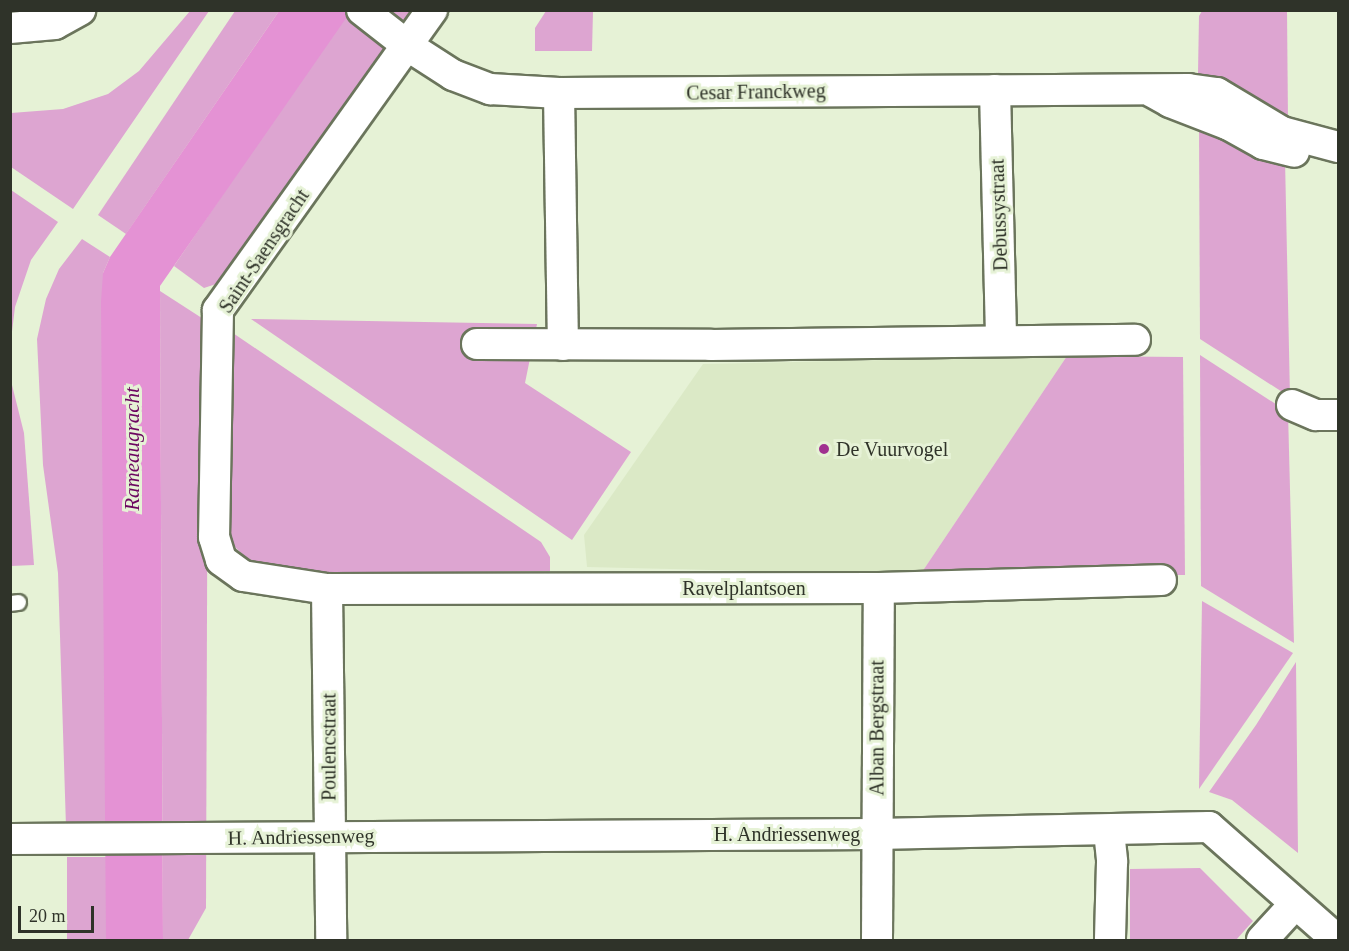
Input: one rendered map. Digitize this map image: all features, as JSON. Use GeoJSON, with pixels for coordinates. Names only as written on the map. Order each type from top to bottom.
{"type":"FeatureCollection","features":[{"type":"Feature","properties":{"kind":"street"},"geometry":{"type":"LineString","coordinates":[[10,28],[55,24],[80,10]]}},
{"type":"Feature","properties":{"kind":"street","name":"Saint-Saensgracht"},"geometry":{"type":"LineString","coordinates":[[327,589],[243,576],[221,560],[214,537],[218,310],[432,10]]}},
{"type":"Feature","properties":{"kind":"street","name":"Cesar Franckweg"},"geometry":{"type":"LineString","coordinates":[[372,18],[408,46],[453,75],[490,89],[559,93],[1149,89],[1170,102],[1229,125],[1263,144],[1302,154],[1338,148]]}},
{"type":"Feature","properties":{"kind":"street","name":"Debussystraat"},"geometry":{"type":"LineString","coordinates":[[995,90],[1001,340]]}},
{"type":"Feature","properties":{"kind":"street"},"geometry":{"type":"LineString","coordinates":[[559,93],[563,345]]}},
{"type":"Feature","properties":{"kind":"street"},"geometry":{"type":"LineString","coordinates":[[477,344],[1135,340]]}},
{"type":"Feature","properties":{"kind":"street"},"geometry":{"type":"LineString","coordinates":[[1292,405],[1316,415],[1338,415]]}},
{"type":"Feature","properties":{"kind":"street","name":"Ravelplantsoen"},"geometry":{"type":"LineString","coordinates":[[327,589],[879,588],[1161,580]]}},
{"type":"Feature","properties":{"kind":"street","name":"Alban Bergstraat"},"geometry":{"type":"LineString","coordinates":[[877,940],[879,588]]}},
{"type":"Feature","properties":{"kind":"street","name":"Poulencstraat"},"geometry":{"type":"LineString","coordinates":[[327,589],[331,940]]}},
{"type":"Feature","properties":{"kind":"street","name":"H. Andriessenweg"},"geometry":{"type":"LineString","coordinates":[[10,839],[876,834],[1109,831],[1209,827],[1337,940]]}},
{"type":"Feature","properties":{"kind":"street"},"geometry":{"type":"LineString","coordinates":[[1109,831],[1112,862],[1110,940]]}},
{"type":"Feature","properties":{"kind":"street"},"geometry":{"type":"LineString","coordinates":[[1262,940],[1295,904]]}},
{"type":"Feature","properties":{"kind":"shaded area"},"geometry":{"type":"Polygon","coordinates":[[[190,11],[209,11],[73,209],[11,167],[11,113],[63,109],[108,94],[139,71],[190,11]]]}},
{"type":"Feature","properties":{"kind":"shaded area"},"geometry":{"type":"Polygon","coordinates":[[[235,11],[279,11],[126,234],[98,215],[235,11]]]}},
{"type":"Feature","properties":{"kind":"shaded area"},"geometry":{"type":"Polygon","coordinates":[[[348,11],[414,11],[219,283],[204,288],[174,266],[348,11]]]}},
{"type":"Feature","properties":{"kind":"shaded area"},"geometry":{"type":"Polygon","coordinates":[[[546,11],[593,11],[592,51],[535,51],[535,28],[546,11]]]}},
{"type":"Feature","properties":{"kind":"shaded area"},"geometry":{"type":"Polygon","coordinates":[[[1202,11],[1287,11],[1288,122],[1198,73],[1199,16],[1202,11]]]}},
{"type":"Feature","properties":{"kind":"shaded area"},"geometry":{"type":"Polygon","coordinates":[[[1199,127],[1285,159],[1290,397],[1200,339],[1199,127]]]}},
{"type":"Feature","properties":{"kind":"shaded area"},"geometry":{"type":"Polygon","coordinates":[[[11,190],[58,222],[31,260],[15,307],[11,340],[11,190]]]}},
{"type":"Feature","properties":{"kind":"shaded area"},"geometry":{"type":"Polygon","coordinates":[[[82,239],[110,257],[103,273],[106,827],[66,827],[58,573],[43,465],[37,339],[46,299],[59,269],[82,239]]]}},
{"type":"Feature","properties":{"kind":"shaded area"},"geometry":{"type":"Polygon","coordinates":[[[160,291],[208,322],[206,908],[188,940],[163,940],[160,291]]]}},
{"type":"Feature","properties":{"kind":"shaded area"},"geometry":{"type":"Polygon","coordinates":[[[251,319],[537,324],[525,383],[631,452],[572,540],[251,319]]]}},
{"type":"Feature","properties":{"kind":"shaded area"},"geometry":{"type":"Polygon","coordinates":[[[227,329],[541,542],[550,557],[550,571],[288,574],[251,563],[225,537],[227,329]]]}},
{"type":"Feature","properties":{"kind":"shaded area"},"geometry":{"type":"Polygon","coordinates":[[[1200,355],[1288,412],[1294,643],[1201,586],[1200,355]]]}},
{"type":"Feature","properties":{"kind":"shaded area","name":"De Vuurvogel"},"geometry":{"type":"Polygon","coordinates":[[[1067,356],[920,575],[587,567],[584,535],[703,364],[1067,356]]]}},
{"type":"Feature","properties":{"kind":"shaded area"},"geometry":{"type":"Polygon","coordinates":[[[1067,356],[1183,357],[1185,575],[920,575],[1067,356]]]}},
{"type":"Feature","properties":{"kind":"shaded area"},"geometry":{"type":"Polygon","coordinates":[[[10,377],[24,433],[34,565],[11,566],[10,377]]]}},
{"type":"Feature","properties":{"kind":"shaded area"},"geometry":{"type":"Polygon","coordinates":[[[1202,601],[1293,653],[1199,789],[1202,601]]]}},
{"type":"Feature","properties":{"kind":"shaded area"},"geometry":{"type":"Polygon","coordinates":[[[1296,662],[1298,853],[1232,800],[1209,792],[1296,662]]]}},
{"type":"Feature","properties":{"kind":"shaded area"},"geometry":{"type":"Polygon","coordinates":[[[67,857],[106,857],[106,940],[67,940],[67,857]]]}},
{"type":"Feature","properties":{"kind":"shaded area"},"geometry":{"type":"Polygon","coordinates":[[[1200,868],[1253,921],[1236,940],[1130,940],[1130,869],[1200,868]]]}},
{"type":"Feature","properties":{"kind":"water","name":"Rameaugracht"},"geometry":{"type":"Polygon","coordinates":[[[279,11],[351,11],[160,286],[163,940],[106,940],[101,302],[103,273],[110,257],[279,11]]]}},
{"type":"Feature","properties":{"kind":"place","name":"De Vuurvogel"},"geometry":{"type":"Point","coordinates":[824,449]}}]}
